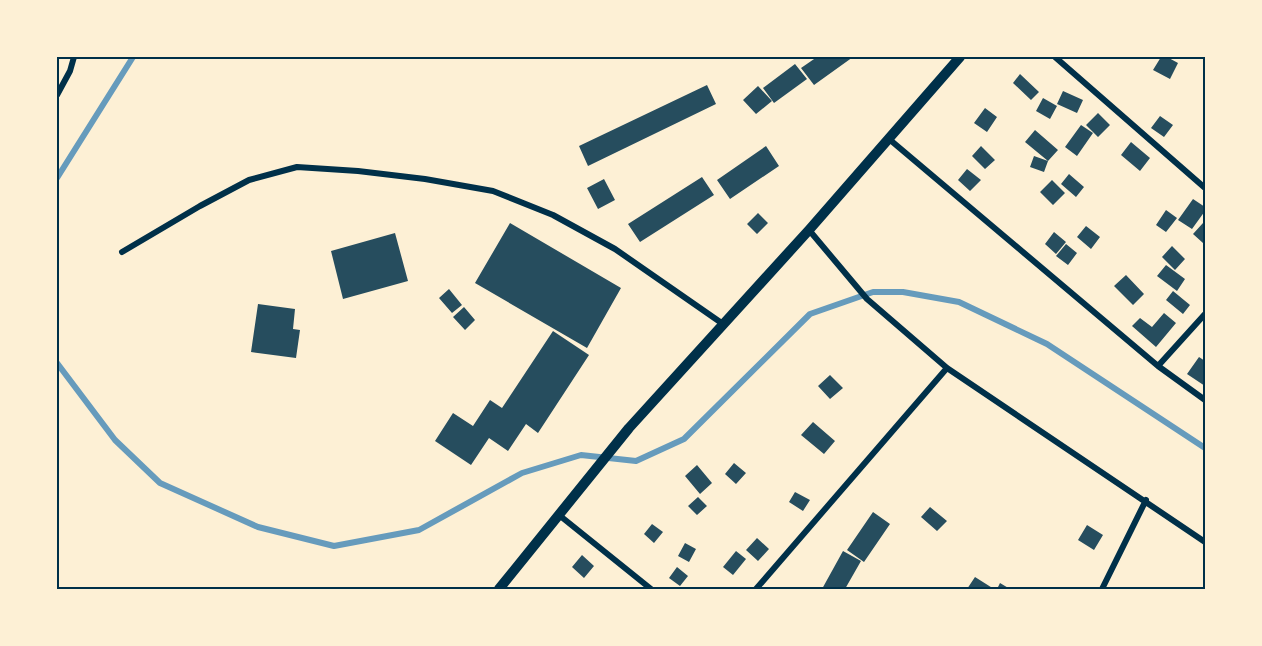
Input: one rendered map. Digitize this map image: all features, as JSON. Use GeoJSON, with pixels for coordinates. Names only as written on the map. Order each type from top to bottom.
{"type":"FeatureCollection","features":[{"type":"Feature","properties":{"kind":"street"},"geometry":{"type":"LineString","coordinates":[[57,95],[70,71],[74,57]]}},
{"type":"Feature","properties":{"kind":"street"},"geometry":{"type":"LineString","coordinates":[[499,589],[629,428],[809,230],[960,57]]}},
{"type":"Feature","properties":{"kind":"street"},"geometry":{"type":"LineString","coordinates":[[1054,57],[1205,188]]}},
{"type":"Feature","properties":{"kind":"street"},"geometry":{"type":"LineString","coordinates":[[889,139],[1158,366],[1205,400]]}},
{"type":"Feature","properties":{"kind":"street"},"geometry":{"type":"LineString","coordinates":[[122,252],[249,180],[297,167],[425,179],[493,191],[553,215],[615,249],[723,324]]}},
{"type":"Feature","properties":{"kind":"street"},"geometry":{"type":"LineString","coordinates":[[809,230],[867,299],[947,368],[1146,500],[1205,542]]}},
{"type":"Feature","properties":{"kind":"street"},"geometry":{"type":"LineString","coordinates":[[1158,366],[1205,314]]}},
{"type":"Feature","properties":{"kind":"street"},"geometry":{"type":"LineString","coordinates":[[756,589],[947,368]]}},
{"type":"Feature","properties":{"kind":"street"},"geometry":{"type":"LineString","coordinates":[[1102,589],[1146,500]]}},
{"type":"Feature","properties":{"kind":"street"},"geometry":{"type":"LineString","coordinates":[[559,515],[651,589]]}},
{"type":"Feature","properties":{"kind":"building"},"geometry":{"type":"Polygon","coordinates":[[[817,57],[853,57],[814,85],[801,68],[817,57]]]}},
{"type":"Feature","properties":{"kind":"building"},"geometry":{"type":"Polygon","coordinates":[[[1161,57],[1167,57],[1178,63],[1170,79],[1153,70],[1161,57]]]}},
{"type":"Feature","properties":{"kind":"building"},"geometry":{"type":"Polygon","coordinates":[[[795,64],[807,79],[774,103],[763,88],[795,64]]]}},
{"type":"Feature","properties":{"kind":"building"},"geometry":{"type":"Polygon","coordinates":[[[1020,74],[1039,92],[1031,100],[1013,83],[1020,74]]]}},
{"type":"Feature","properties":{"kind":"building"},"geometry":{"type":"Polygon","coordinates":[[[707,85],[716,104],[588,166],[579,146],[707,85]]]}},
{"type":"Feature","properties":{"kind":"building"},"geometry":{"type":"Polygon","coordinates":[[[758,86],[772,101],[756,114],[743,100],[758,86]]]}},
{"type":"Feature","properties":{"kind":"building"},"geometry":{"type":"Polygon","coordinates":[[[1063,91],[1083,100],[1077,113],[1057,104],[1063,91]]]}},
{"type":"Feature","properties":{"kind":"building"},"geometry":{"type":"Polygon","coordinates":[[[1043,98],[1057,106],[1050,119],[1036,111],[1043,98]]]}},
{"type":"Feature","properties":{"kind":"building"},"geometry":{"type":"Polygon","coordinates":[[[985,108],[997,117],[987,132],[974,123],[985,108]]]}},
{"type":"Feature","properties":{"kind":"building"},"geometry":{"type":"Polygon","coordinates":[[[1098,113],[1110,125],[1098,137],[1086,125],[1098,113]]]}},
{"type":"Feature","properties":{"kind":"building"},"geometry":{"type":"Polygon","coordinates":[[[1160,116],[1173,125],[1164,137],[1151,128],[1160,116]]]}},
{"type":"Feature","properties":{"kind":"building"},"geometry":{"type":"Polygon","coordinates":[[[1081,125],[1093,133],[1077,156],[1065,147],[1081,125]]]}},
{"type":"Feature","properties":{"kind":"building"},"geometry":{"type":"Polygon","coordinates":[[[1035,130],[1058,150],[1048,161],[1025,142],[1035,130]]]}},
{"type":"Feature","properties":{"kind":"building"},"geometry":{"type":"Polygon","coordinates":[[[1131,142],[1150,158],[1140,171],[1121,155],[1131,142]]]}},
{"type":"Feature","properties":{"kind":"building"},"geometry":{"type":"Polygon","coordinates":[[[766,146],[779,166],[730,199],[717,180],[766,146]]]}},
{"type":"Feature","properties":{"kind":"building"},"geometry":{"type":"Polygon","coordinates":[[[981,146],[995,160],[985,169],[972,156],[981,146]]]}},
{"type":"Feature","properties":{"kind":"building"},"geometry":{"type":"Polygon","coordinates":[[[1034,156],[1048,161],[1044,172],[1030,167],[1034,156]]]}},
{"type":"Feature","properties":{"kind":"building"},"geometry":{"type":"Polygon","coordinates":[[[967,169],[981,180],[970,191],[958,180],[967,169]]]}},
{"type":"Feature","properties":{"kind":"building"},"geometry":{"type":"Polygon","coordinates":[[[1069,174],[1084,187],[1076,197],[1061,184],[1069,174]]]}},
{"type":"Feature","properties":{"kind":"building"},"geometry":{"type":"Polygon","coordinates":[[[702,177],[714,195],[640,242],[628,224],[702,177]]]}},
{"type":"Feature","properties":{"kind":"building"},"geometry":{"type":"Polygon","coordinates":[[[604,179],[615,200],[598,209],[587,188],[604,179]]]}},
{"type":"Feature","properties":{"kind":"building"},"geometry":{"type":"Polygon","coordinates":[[[1052,180],[1065,193],[1053,205],[1040,192],[1052,180]]]}},
{"type":"Feature","properties":{"kind":"building"},"geometry":{"type":"Polygon","coordinates":[[[1193,199],[1205,207],[1205,211],[1192,229],[1178,220],[1193,199]]]}},
{"type":"Feature","properties":{"kind":"building"},"geometry":{"type":"Polygon","coordinates":[[[1166,210],[1177,218],[1166,232],[1156,225],[1166,210]]]}},
{"type":"Feature","properties":{"kind":"building"},"geometry":{"type":"Polygon","coordinates":[[[758,213],[768,223],[757,234],[747,224],[758,213]]]}},
{"type":"Feature","properties":{"kind":"building"},"geometry":{"type":"Polygon","coordinates":[[[510,223],[621,288],[587,348],[475,283],[510,223]]]}},
{"type":"Feature","properties":{"kind":"building"},"geometry":{"type":"Polygon","coordinates":[[[1203,223],[1205,240],[1203,243],[1193,234],[1203,223]]]}},
{"type":"Feature","properties":{"kind":"building"},"geometry":{"type":"Polygon","coordinates":[[[1086,226],[1100,237],[1091,249],[1077,237],[1086,226]]]}},
{"type":"Feature","properties":{"kind":"building"},"geometry":{"type":"Polygon","coordinates":[[[1054,232],[1066,242],[1056,254],[1045,244],[1054,232]]]}},
{"type":"Feature","properties":{"kind":"building"},"geometry":{"type":"Polygon","coordinates":[[[395,233],[408,281],[343,299],[331,251],[395,233]]]}},
{"type":"Feature","properties":{"kind":"building"},"geometry":{"type":"Polygon","coordinates":[[[1066,244],[1077,253],[1068,265],[1056,256],[1066,244]]]}},
{"type":"Feature","properties":{"kind":"building"},"geometry":{"type":"Polygon","coordinates":[[[1172,246],[1185,259],[1175,270],[1162,257],[1172,246]]]}},
{"type":"Feature","properties":{"kind":"building"},"geometry":{"type":"Polygon","coordinates":[[[1166,265],[1185,279],[1177,291],[1157,276],[1166,265]]]}},
{"type":"Feature","properties":{"kind":"building"},"geometry":{"type":"Polygon","coordinates":[[[1126,275],[1144,294],[1133,305],[1114,286],[1126,275]]]}},
{"type":"Feature","properties":{"kind":"building"},"geometry":{"type":"Polygon","coordinates":[[[449,289],[462,305],[452,313],[439,298],[449,289]]]}},
{"type":"Feature","properties":{"kind":"building"},"geometry":{"type":"Polygon","coordinates":[[[1173,291],[1190,305],[1183,314],[1166,300],[1173,291]]]}},
{"type":"Feature","properties":{"kind":"building"},"geometry":{"type":"Polygon","coordinates":[[[258,304],[295,309],[293,329],[300,330],[296,358],[251,352],[258,304]]]}},
{"type":"Feature","properties":{"kind":"building"},"geometry":{"type":"Polygon","coordinates":[[[464,307],[475,320],[465,330],[453,317],[464,307]]]}},
{"type":"Feature","properties":{"kind":"building"},"geometry":{"type":"Polygon","coordinates":[[[1164,313],[1176,323],[1156,347],[1132,326],[1140,318],[1152,327],[1164,313]]]}},
{"type":"Feature","properties":{"kind":"building"},"geometry":{"type":"Polygon","coordinates":[[[553,331],[589,355],[538,433],[526,424],[508,451],[489,438],[471,465],[435,441],[453,413],[473,426],[490,400],[502,408],[553,331]]]}},
{"type":"Feature","properties":{"kind":"building"},"geometry":{"type":"Polygon","coordinates":[[[1199,357],[1205,361],[1205,386],[1187,374],[1199,357]]]}},
{"type":"Feature","properties":{"kind":"building"},"geometry":{"type":"Polygon","coordinates":[[[830,375],[843,388],[830,399],[818,386],[830,375]]]}},
{"type":"Feature","properties":{"kind":"building"},"geometry":{"type":"Polygon","coordinates":[[[813,422],[835,441],[824,454],[801,435],[813,422]]]}},
{"type":"Feature","properties":{"kind":"building"},"geometry":{"type":"Polygon","coordinates":[[[734,463],[746,473],[736,484],[725,474],[734,463]]]}},
{"type":"Feature","properties":{"kind":"building"},"geometry":{"type":"Polygon","coordinates":[[[697,465],[712,483],[700,494],[685,476],[697,465]]]}},
{"type":"Feature","properties":{"kind":"building"},"geometry":{"type":"Polygon","coordinates":[[[795,492],[810,500],[803,511],[789,502],[795,492]]]}},
{"type":"Feature","properties":{"kind":"building"},"geometry":{"type":"Polygon","coordinates":[[[698,497],[707,506],[697,515],[688,506],[698,497]]]}},
{"type":"Feature","properties":{"kind":"building"},"geometry":{"type":"Polygon","coordinates":[[[930,507],[947,521],[937,531],[921,517],[930,507]]]}},
{"type":"Feature","properties":{"kind":"building"},"geometry":{"type":"Polygon","coordinates":[[[873,512],[890,524],[864,562],[847,550],[873,512]]]}},
{"type":"Feature","properties":{"kind":"building"},"geometry":{"type":"Polygon","coordinates":[[[652,524],[663,532],[654,543],[644,534],[652,524]]]}},
{"type":"Feature","properties":{"kind":"building"},"geometry":{"type":"Polygon","coordinates":[[[1087,525],[1103,535],[1094,550],[1078,540],[1087,525]]]}},
{"type":"Feature","properties":{"kind":"building"},"geometry":{"type":"Polygon","coordinates":[[[757,538],[769,549],[758,561],[746,550],[757,538]]]}},
{"type":"Feature","properties":{"kind":"building"},"geometry":{"type":"Polygon","coordinates":[[[685,543],[696,549],[689,562],[678,556],[685,543]]]}},
{"type":"Feature","properties":{"kind":"building"},"geometry":{"type":"Polygon","coordinates":[[[736,551],[746,559],[733,575],[723,567],[736,551]]]}},
{"type":"Feature","properties":{"kind":"building"},"geometry":{"type":"Polygon","coordinates":[[[843,551],[861,561],[845,589],[822,589],[843,551]]]}},
{"type":"Feature","properties":{"kind":"building"},"geometry":{"type":"Polygon","coordinates":[[[582,555],[594,566],[584,578],[572,567],[582,555]]]}},
{"type":"Feature","properties":{"kind":"building"},"geometry":{"type":"Polygon","coordinates":[[[677,567],[688,576],[680,586],[669,578],[677,567]]]}},
{"type":"Feature","properties":{"kind":"building"},"geometry":{"type":"Polygon","coordinates":[[[975,577],[994,589],[967,589],[975,577]]]}},
{"type":"Feature","properties":{"kind":"building"},"geometry":{"type":"Polygon","coordinates":[[[1000,583],[1010,589],[997,589],[1000,583]]]}},
{"type":"Feature","properties":{"kind":"waterway"},"geometry":{"type":"LineString","coordinates":[[57,178],[133,57]]}},
{"type":"Feature","properties":{"kind":"waterway"},"geometry":{"type":"LineString","coordinates":[[57,363],[115,440],[160,483],[258,527],[334,546],[419,530],[522,473],[581,455],[636,461],[684,439],[810,314],[873,292],[903,292],[959,302],[1047,344],[1205,448]]}}]}
